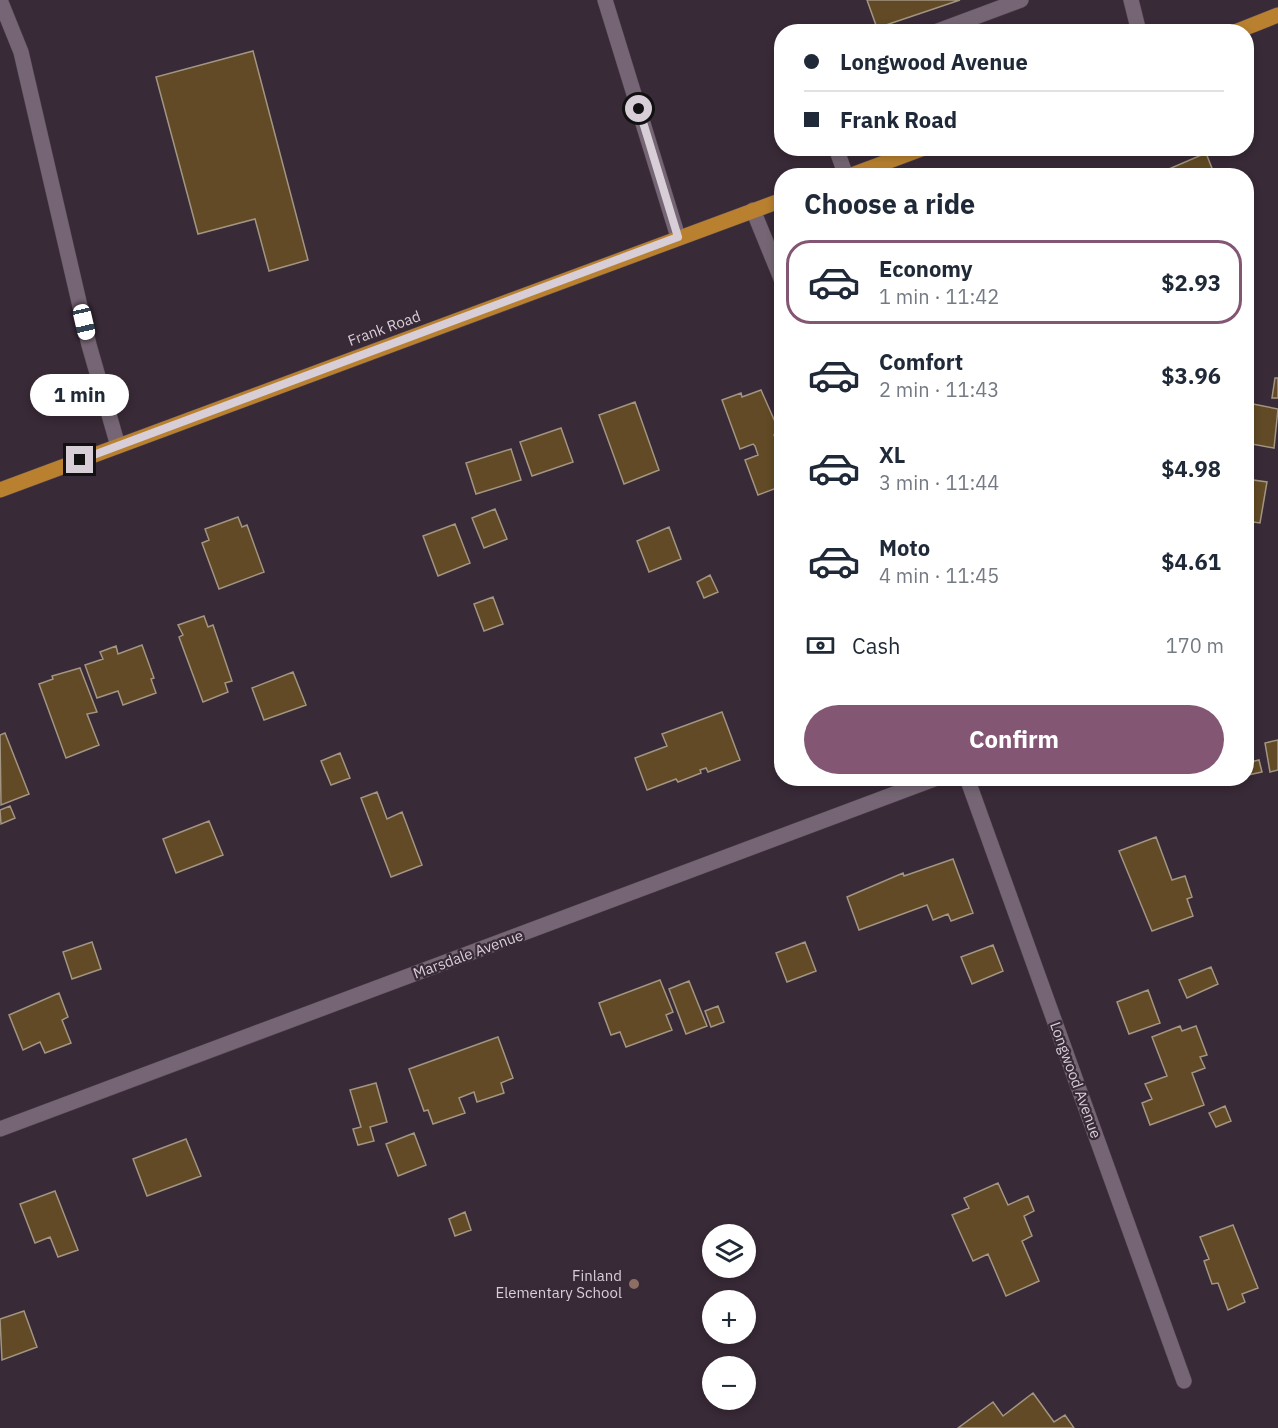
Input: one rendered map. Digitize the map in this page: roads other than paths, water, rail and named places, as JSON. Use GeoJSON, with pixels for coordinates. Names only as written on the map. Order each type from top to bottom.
{"type":"FeatureCollection","features":[{"type":"Feature","properties":{"kind":"main road"},"geometry":{"type":"LineString","coordinates":[[1254,24],[1278,15]]}},
{"type":"Feature","properties":{"kind":"main road"},"geometry":{"type":"LineString","coordinates":[[869,168],[902,156]]}},
{"type":"Feature","properties":{"kind":"main road","name":"Frank Road"},"geometry":{"type":"LineString","coordinates":[[0,490],[774,203]]}},
{"type":"Feature","properties":{"kind":"street"},"geometry":{"type":"LineString","coordinates":[[0,0],[21,52],[89,345],[118,446]]}},
{"type":"Feature","properties":{"kind":"street"},"geometry":{"type":"LineString","coordinates":[[604,0],[678,237]]}},
{"type":"Feature","properties":{"kind":"street"},"geometry":{"type":"LineString","coordinates":[[956,24],[1020,0]]}},
{"type":"Feature","properties":{"kind":"street"},"geometry":{"type":"LineString","coordinates":[[1131,0],[1137,24]]}},
{"type":"Feature","properties":{"kind":"street"},"geometry":{"type":"LineString","coordinates":[[753,210],[774,261]]}},
{"type":"Feature","properties":{"kind":"street","name":"Marsdale Avenue"},"geometry":{"type":"LineString","coordinates":[[0,1129],[916,786]]}},
{"type":"Feature","properties":{"kind":"street","name":"Longwood Avenue"},"geometry":{"type":"LineString","coordinates":[[969,786],[986,827],[1184,1382]]}},
{"type":"Feature","properties":{"kind":"place","name":"Finland Elementary School"},"geometry":{"type":"Point","coordinates":[634,1284]}}]}
